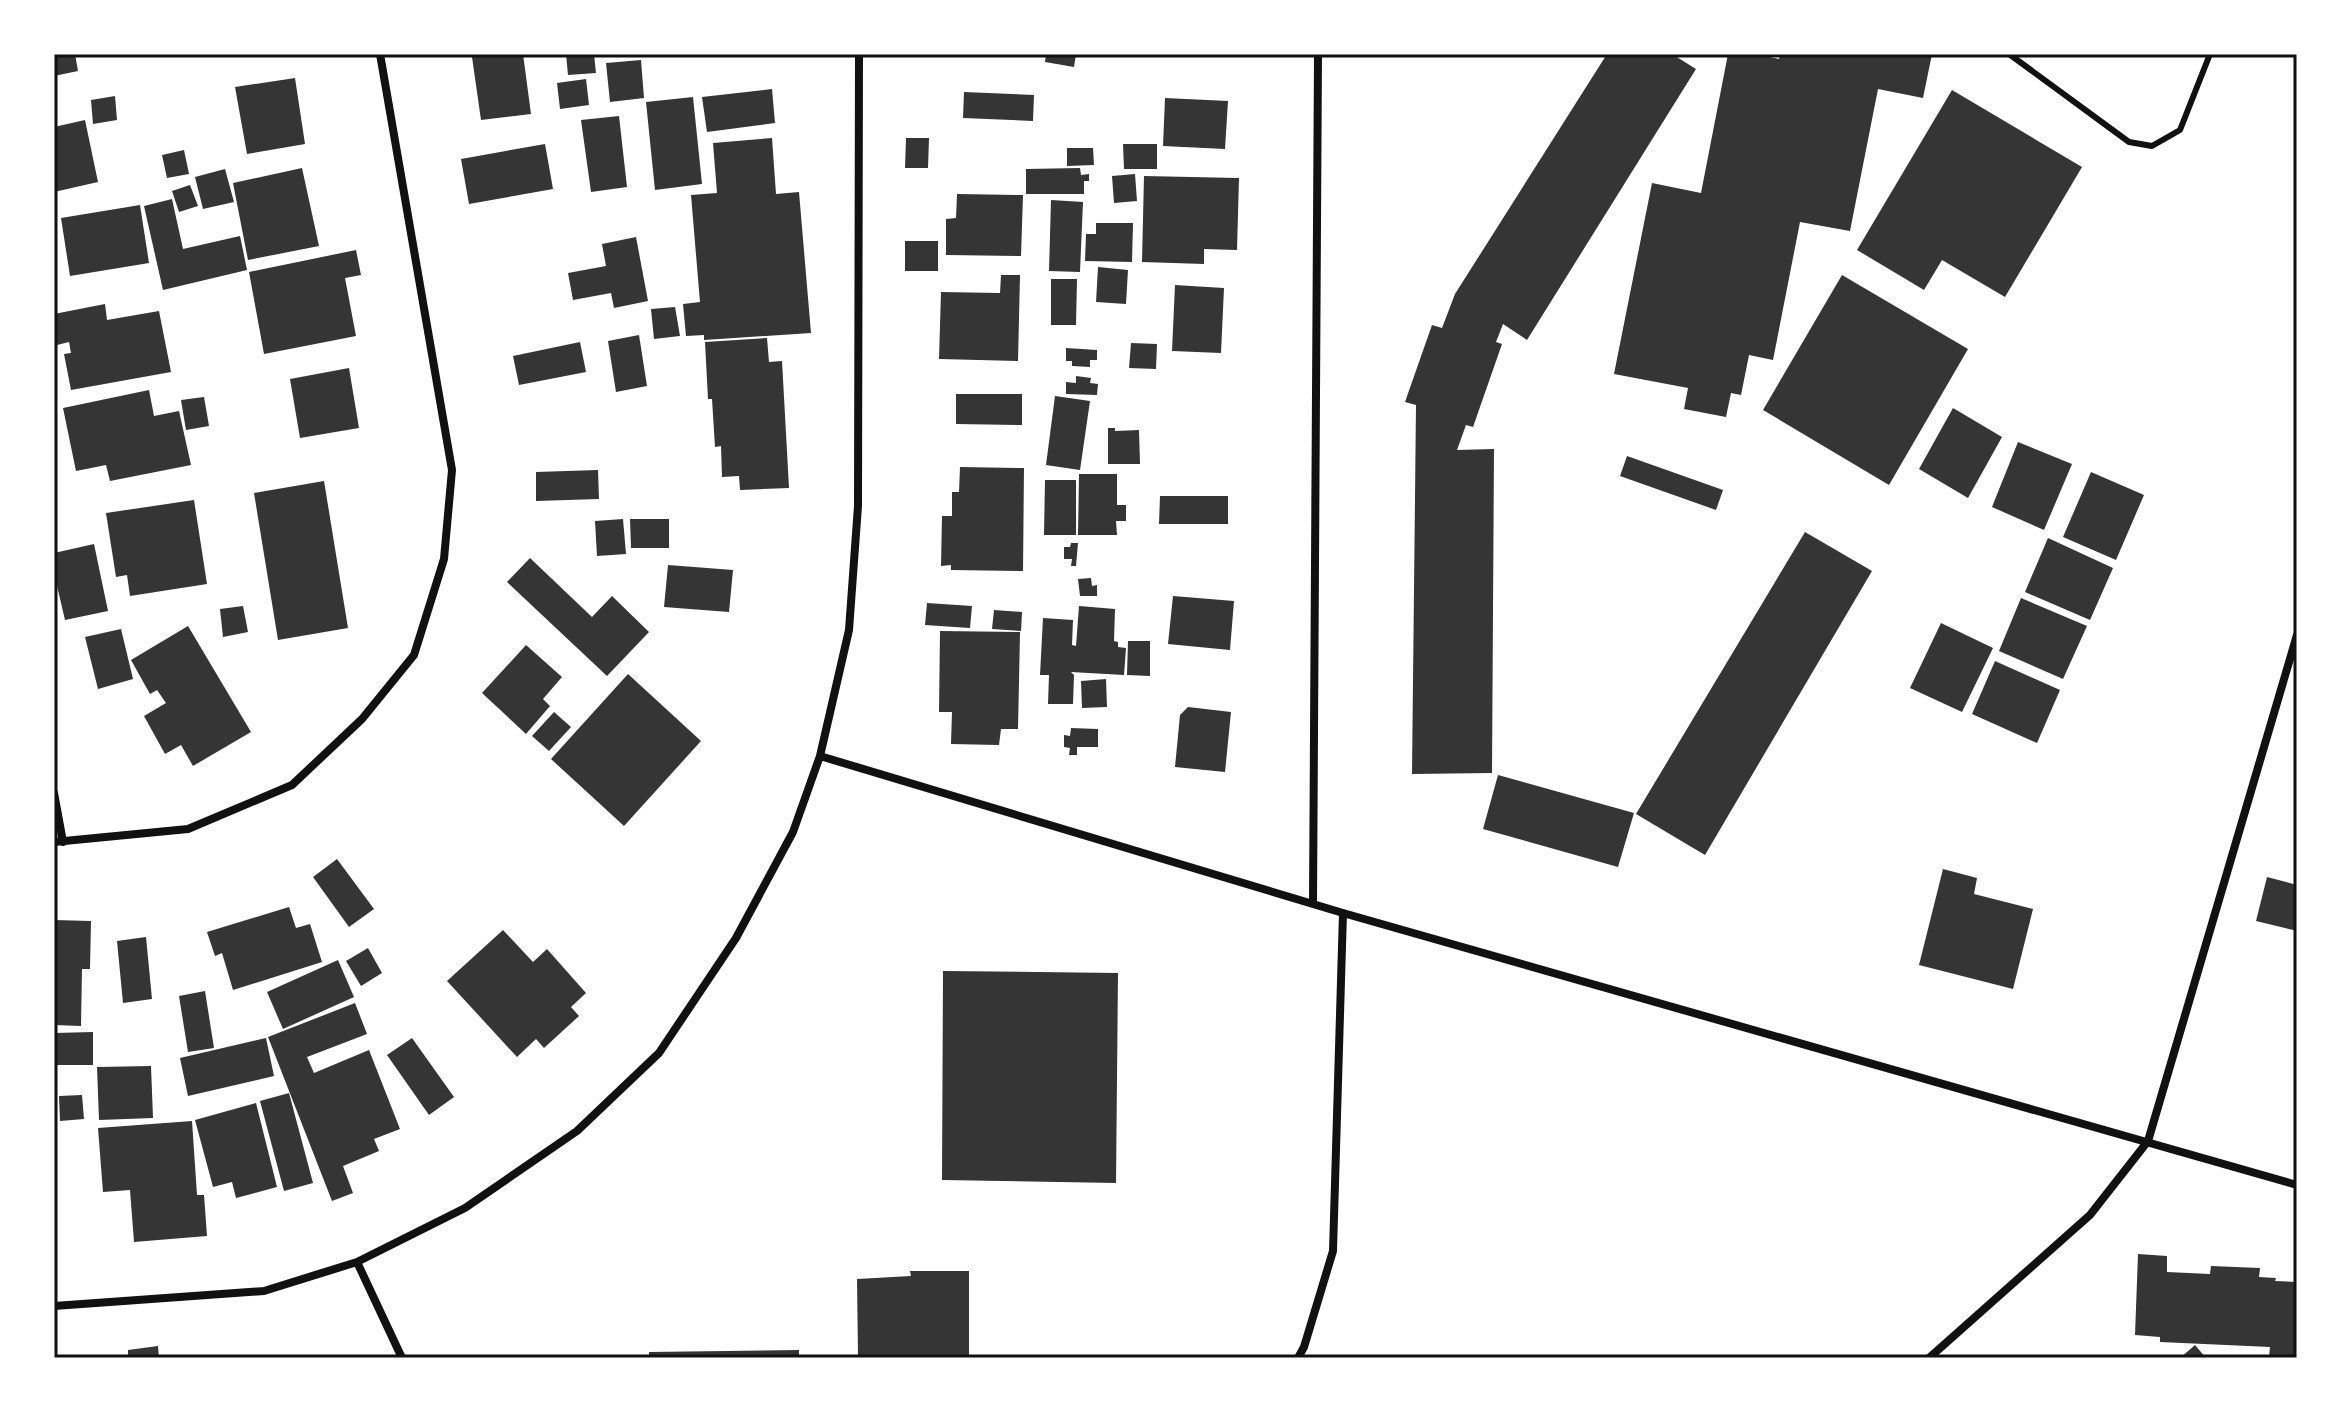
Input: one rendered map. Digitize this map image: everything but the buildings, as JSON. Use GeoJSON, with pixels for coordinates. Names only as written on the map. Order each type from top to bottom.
{"type":"FeatureCollection","features":[{"type":"Feature","properties":{"kind":"street"},"geometry":{"type":"LineString","coordinates":[[54,793],[58,842],[188,829],[292,785],[362,719],[414,655],[444,559],[452,470],[380,54]]}},
{"type":"Feature","properties":{"kind":"street"},"geometry":{"type":"LineString","coordinates":[[54,1306],[264,1291],[357,1262],[465,1208],[577,1131],[659,1053],[736,938],[793,832],[820,756],[849,630],[858,506],[859,54]]}},
{"type":"Feature","properties":{"kind":"street"},"geometry":{"type":"LineString","coordinates":[[1313,904],[1318,54]]}},
{"type":"Feature","properties":{"kind":"street"},"geometry":{"type":"LineString","coordinates":[[1929,1358],[2090,1215],[2148,1141],[2297,635]]}},
{"type":"Feature","properties":{"kind":"street"},"geometry":{"type":"LineString","coordinates":[[820,756],[1343,913],[2297,1185]]}},
{"type":"Feature","properties":{"kind":"street"},"geometry":{"type":"LineString","coordinates":[[1298,1358],[1333,1251],[1343,913]]}},
{"type":"Feature","properties":{"kind":"street"},"geometry":{"type":"LineString","coordinates":[[357,1262],[402,1358]]}},
{"type":"Feature","properties":{"kind":"lane"},"geometry":{"type":"LineString","coordinates":[[2009,54],[2129,142],[2152,146],[2180,130],[2210,54]]}}]}
